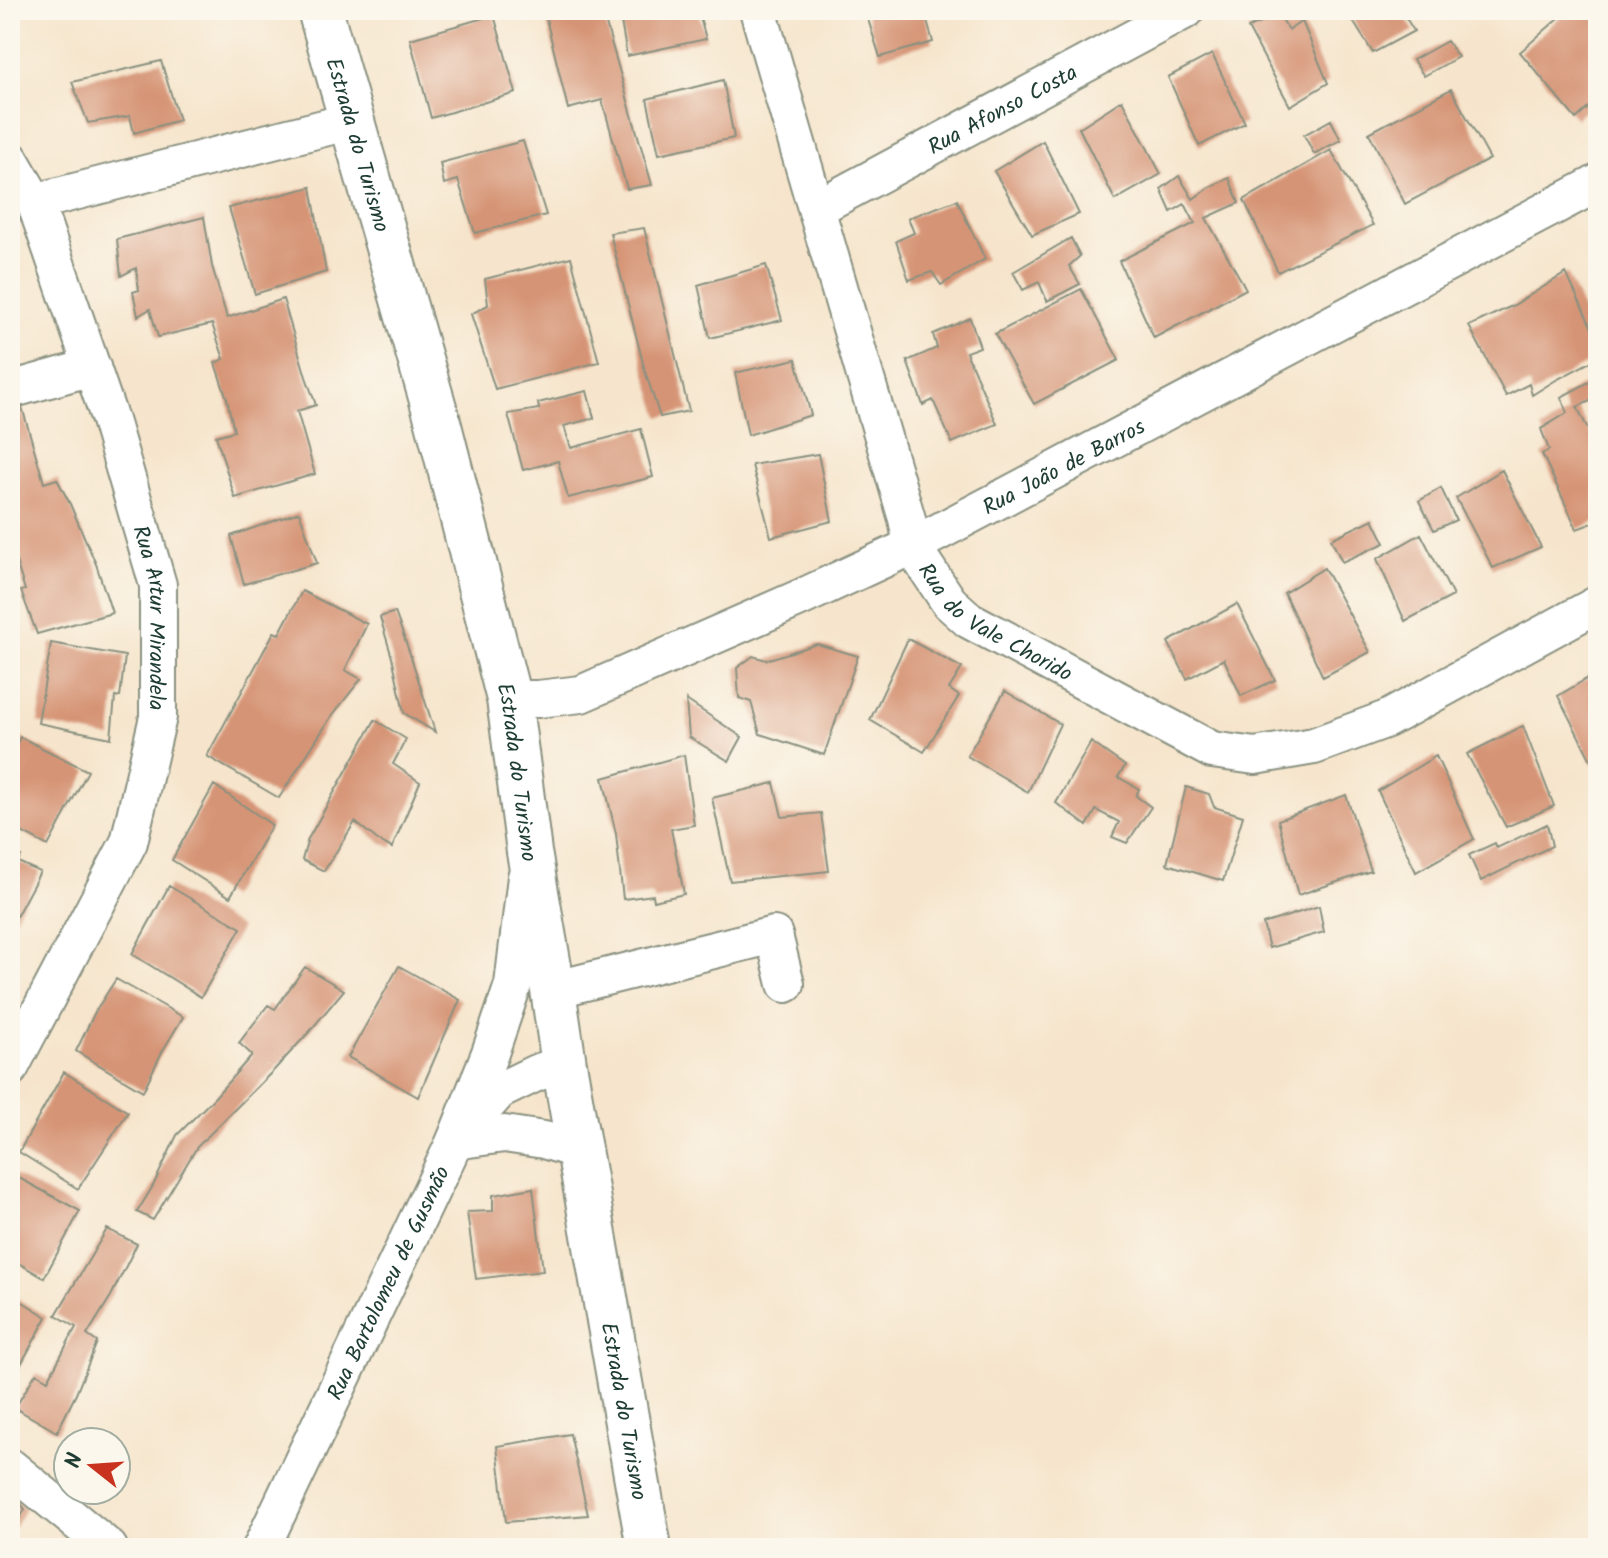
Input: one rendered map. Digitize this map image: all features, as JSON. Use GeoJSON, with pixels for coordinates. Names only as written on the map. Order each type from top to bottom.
{"type":"FeatureCollection","features":[{"type":"Feature","properties":{"kind":"main road","name":"Estrada do Turismo"},"geometry":{"type":"LineString","coordinates":[[320,10],[437,418],[509,699],[529,852],[649,1548]]}},
{"type":"Feature","properties":{"kind":"street","name":"Rua do Vale Chorido"},"geometry":{"type":"LineString","coordinates":[[758,10],[907,519],[912,546],[949,602],[969,620],[1212,750],[1255,756],[1314,746],[1387,719],[1598,604]]}},
{"type":"Feature","properties":{"kind":"street","name":"Rua Afonso Costa"},"geometry":{"type":"LineString","coordinates":[[817,208],[1186,10]]}},
{"type":"Feature","properties":{"kind":"street"},"geometry":{"type":"LineString","coordinates":[[35,202],[351,121]]}},
{"type":"Feature","properties":{"kind":"street","name":"Rua Artur Mirandela"},"geometry":{"type":"LineString","coordinates":[[10,159],[35,202],[110,420],[158,585],[158,717],[129,842],[10,1068]]}},
{"type":"Feature","properties":{"kind":"street","name":"Rua João de Barros"},"geometry":{"type":"LineString","coordinates":[[509,699],[581,694],[912,546],[1598,183]]}},
{"type":"Feature","properties":{"kind":"street"},"geometry":{"type":"LineString","coordinates":[[10,390],[92,367]]}},
{"type":"Feature","properties":{"kind":"street"},"geometry":{"type":"LineString","coordinates":[[529,852],[513,985],[455,1141],[504,1134],[544,1140],[580,1151]]}},
{"type":"Feature","properties":{"kind":"street"},"geometry":{"type":"LineString","coordinates":[[553,990],[774,935],[786,984]]}},
{"type":"Feature","properties":{"kind":"street","name":"Rua Bartolomeu de Gusmão"},"geometry":{"type":"LineString","coordinates":[[261,1548],[455,1141],[499,1091],[536,1073],[564,1064]]}},
{"type":"Feature","properties":{"kind":"street"},"geometry":{"type":"LineString","coordinates":[[10,1467],[109,1548]]}},
{"type":"Feature","properties":{"kind":"building"},"geometry":{"type":"Polygon","coordinates":[[[544,10],[602,10],[652,185],[627,189],[602,100],[568,109],[544,10]]]}},
{"type":"Feature","properties":{"kind":"building"},"geometry":{"type":"Polygon","coordinates":[[[619,10],[698,10],[706,39],[627,56],[619,10]]]}},
{"type":"Feature","properties":{"kind":"building"},"geometry":{"type":"Polygon","coordinates":[[[865,10],[924,10],[933,42],[880,57],[865,10]]]}},
{"type":"Feature","properties":{"kind":"building"},"geometry":{"type":"Polygon","coordinates":[[[1346,10],[1401,10],[1414,31],[1373,53],[1346,10]]]}},
{"type":"Feature","properties":{"kind":"building"},"geometry":{"type":"Polygon","coordinates":[[[1568,10],[1598,10],[1598,99],[1576,119],[1520,52],[1568,10]]]}},
{"type":"Feature","properties":{"kind":"building"},"geometry":{"type":"Polygon","coordinates":[[[494,15],[516,93],[431,118],[410,39],[494,15]]]}},
{"type":"Feature","properties":{"kind":"building"},"geometry":{"type":"Polygon","coordinates":[[[1279,15],[1289,30],[1302,21],[1328,83],[1290,106],[1248,28],[1279,15]]]}},
{"type":"Feature","properties":{"kind":"building"},"geometry":{"type":"Polygon","coordinates":[[[1447,41],[1458,57],[1424,76],[1413,60],[1447,41]]]}},
{"type":"Feature","properties":{"kind":"building"},"geometry":{"type":"Polygon","coordinates":[[[1212,54],[1245,123],[1199,146],[1168,77],[1212,54]]]}},
{"type":"Feature","properties":{"kind":"building"},"geometry":{"type":"Polygon","coordinates":[[[161,61],[179,120],[134,133],[130,116],[88,123],[72,82],[161,61]]]}},
{"type":"Feature","properties":{"kind":"building"},"geometry":{"type":"Polygon","coordinates":[[[723,80],[734,138],[659,154],[647,99],[723,80]]]}},
{"type":"Feature","properties":{"kind":"building"},"geometry":{"type":"Polygon","coordinates":[[[1451,89],[1490,159],[1405,204],[1369,133],[1451,89]]]}},
{"type":"Feature","properties":{"kind":"building"},"geometry":{"type":"Polygon","coordinates":[[[1122,100],[1161,174],[1115,200],[1079,128],[1122,100]]]}},
{"type":"Feature","properties":{"kind":"building"},"geometry":{"type":"Polygon","coordinates":[[[1331,120],[1341,140],[1314,154],[1304,135],[1331,120]]]}},
{"type":"Feature","properties":{"kind":"building"},"geometry":{"type":"Polygon","coordinates":[[[523,141],[546,215],[475,233],[458,180],[444,184],[440,163],[523,141]]]}},
{"type":"Feature","properties":{"kind":"building"},"geometry":{"type":"Polygon","coordinates":[[[1043,141],[1079,214],[1032,235],[994,171],[1043,141]]]}},
{"type":"Feature","properties":{"kind":"building"},"geometry":{"type":"Polygon","coordinates":[[[1331,150],[1373,225],[1278,272],[1244,200],[1331,150]]]}},
{"type":"Feature","properties":{"kind":"building"},"geometry":{"type":"Polygon","coordinates":[[[1179,176],[1193,199],[1229,178],[1239,203],[1206,218],[1246,289],[1154,338],[1119,261],[1195,223],[1185,204],[1171,212],[1161,189],[1179,176]]]}},
{"type":"Feature","properties":{"kind":"building"},"geometry":{"type":"Polygon","coordinates":[[[311,187],[326,272],[255,294],[229,208],[311,187]]]}},
{"type":"Feature","properties":{"kind":"building"},"geometry":{"type":"Polygon","coordinates":[[[957,200],[985,259],[941,285],[932,272],[909,280],[896,241],[914,233],[908,218],[957,200]]]}},
{"type":"Feature","properties":{"kind":"building"},"geometry":{"type":"Polygon","coordinates":[[[204,217],[212,266],[227,318],[283,299],[316,405],[297,411],[315,474],[235,498],[216,436],[234,431],[215,363],[224,359],[212,324],[158,337],[150,309],[138,316],[133,292],[139,290],[136,268],[121,276],[117,239],[204,217]]]}},
{"type":"Feature","properties":{"kind":"building"},"geometry":{"type":"Polygon","coordinates":[[[644,228],[689,411],[660,417],[645,371],[610,233],[644,228]]]}},
{"type":"Feature","properties":{"kind":"building"},"geometry":{"type":"Polygon","coordinates":[[[1071,238],[1080,256],[1069,266],[1080,284],[1047,301],[1039,282],[1023,290],[1013,272],[1071,238]]]}},
{"type":"Feature","properties":{"kind":"building"},"geometry":{"type":"Polygon","coordinates":[[[571,257],[599,362],[495,389],[471,314],[488,305],[485,279],[571,257]]]}},
{"type":"Feature","properties":{"kind":"building"},"geometry":{"type":"Polygon","coordinates":[[[766,265],[782,320],[710,338],[698,285],[766,265]]]}},
{"type":"Feature","properties":{"kind":"building"},"geometry":{"type":"Polygon","coordinates":[[[1566,273],[1598,341],[1598,358],[1532,395],[1529,384],[1506,396],[1469,326],[1514,305],[1566,273]]]}},
{"type":"Feature","properties":{"kind":"building"},"geometry":{"type":"Polygon","coordinates":[[[1081,289],[1119,360],[1034,404],[995,334],[1081,289]]]}},
{"type":"Feature","properties":{"kind":"building"},"geometry":{"type":"Polygon","coordinates":[[[970,318],[980,347],[966,352],[997,424],[952,443],[933,400],[923,405],[907,361],[937,348],[933,334],[970,318]]]}},
{"type":"Feature","properties":{"kind":"building"},"geometry":{"type":"Polygon","coordinates":[[[796,359],[811,415],[748,435],[735,373],[796,359]]]}},
{"type":"Feature","properties":{"kind":"building"},"geometry":{"type":"Polygon","coordinates":[[[1589,382],[1598,396],[1598,414],[1592,400],[1577,407],[1598,449],[1598,521],[1577,529],[1542,454],[1549,450],[1541,429],[1567,413],[1561,397],[1589,382]]]}},
{"type":"Feature","properties":{"kind":"building"},"geometry":{"type":"Polygon","coordinates":[[[587,391],[594,418],[564,426],[571,448],[641,429],[653,477],[568,498],[558,461],[523,470],[508,414],[539,409],[538,403],[587,391]]]}},
{"type":"Feature","properties":{"kind":"building"},"geometry":{"type":"Polygon","coordinates":[[[22,407],[44,483],[57,479],[96,564],[112,613],[37,634],[21,591],[25,590],[14,555],[10,557],[10,411],[22,407]]]}},
{"type":"Feature","properties":{"kind":"building"},"geometry":{"type":"Polygon","coordinates":[[[818,454],[832,521],[771,537],[752,465],[818,454]]]}},
{"type":"Feature","properties":{"kind":"building"},"geometry":{"type":"Polygon","coordinates":[[[1502,470],[1541,547],[1493,568],[1456,498],[1502,470]]]}},
{"type":"Feature","properties":{"kind":"building"},"geometry":{"type":"Polygon","coordinates":[[[1441,488],[1456,520],[1434,530],[1419,501],[1441,488]]]}},
{"type":"Feature","properties":{"kind":"building"},"geometry":{"type":"Polygon","coordinates":[[[299,512],[317,563],[244,584],[231,536],[299,512]]]}},
{"type":"Feature","properties":{"kind":"building"},"geometry":{"type":"Polygon","coordinates":[[[1373,519],[1385,543],[1342,562],[1331,539],[1373,519]]]}},
{"type":"Feature","properties":{"kind":"building"},"geometry":{"type":"Polygon","coordinates":[[[1421,534],[1453,596],[1405,621],[1377,559],[1421,534]]]}},
{"type":"Feature","properties":{"kind":"building"},"geometry":{"type":"Polygon","coordinates":[[[1324,568],[1370,652],[1323,677],[1284,593],[1324,568]]]}},
{"type":"Feature","properties":{"kind":"building"},"geometry":{"type":"Polygon","coordinates":[[[302,591],[367,624],[345,670],[361,679],[331,717],[279,798],[207,756],[274,632],[279,634],[302,591]]]}},
{"type":"Feature","properties":{"kind":"building"},"geometry":{"type":"Polygon","coordinates":[[[1237,604],[1275,680],[1241,696],[1224,659],[1187,679],[1168,642],[1237,604]]]}},
{"type":"Feature","properties":{"kind":"building"},"geometry":{"type":"Polygon","coordinates":[[[395,612],[435,732],[404,713],[380,617],[395,612]]]}},
{"type":"Feature","properties":{"kind":"building"},"geometry":{"type":"Polygon","coordinates":[[[908,639],[962,668],[949,689],[959,696],[924,752],[870,720],[908,639]]]}},
{"type":"Feature","properties":{"kind":"building"},"geometry":{"type":"Polygon","coordinates":[[[51,643],[125,656],[120,697],[115,697],[111,738],[38,723],[51,643]]]}},
{"type":"Feature","properties":{"kind":"building"},"geometry":{"type":"Polygon","coordinates":[[[817,644],[858,656],[824,755],[760,734],[751,702],[739,698],[737,668],[753,656],[766,660],[817,644]]]}},
{"type":"Feature","properties":{"kind":"building"},"geometry":{"type":"Polygon","coordinates":[[[1598,672],[1598,774],[1558,696],[1598,672]]]}},
{"type":"Feature","properties":{"kind":"building"},"geometry":{"type":"Polygon","coordinates":[[[1005,691],[1060,724],[1028,792],[967,756],[1005,691]]]}},
{"type":"Feature","properties":{"kind":"building"},"geometry":{"type":"Polygon","coordinates":[[[686,700],[742,737],[729,761],[689,737],[686,700]]]}},
{"type":"Feature","properties":{"kind":"building"},"geometry":{"type":"Polygon","coordinates":[[[375,720],[406,739],[393,764],[420,782],[392,848],[355,822],[324,871],[302,860],[308,839],[375,720]]]}},
{"type":"Feature","properties":{"kind":"building"},"geometry":{"type":"Polygon","coordinates":[[[1523,726],[1554,806],[1506,827],[1467,754],[1523,726]]]}},
{"type":"Feature","properties":{"kind":"building"},"geometry":{"type":"Polygon","coordinates":[[[20,737],[88,771],[48,846],[10,826],[10,756],[20,737]]]}},
{"type":"Feature","properties":{"kind":"building"},"geometry":{"type":"Polygon","coordinates":[[[1091,742],[1125,766],[1118,777],[1139,789],[1136,796],[1151,807],[1127,843],[1112,837],[1119,822],[1096,810],[1087,826],[1056,803],[1091,742]]]}},
{"type":"Feature","properties":{"kind":"building"},"geometry":{"type":"Polygon","coordinates":[[[684,755],[694,825],[671,829],[684,894],[654,901],[653,895],[623,899],[616,834],[603,778],[684,755]]]}},
{"type":"Feature","properties":{"kind":"building"},"geometry":{"type":"Polygon","coordinates":[[[1436,756],[1474,839],[1416,872],[1378,791],[1436,756]]]}},
{"type":"Feature","properties":{"kind":"building"},"geometry":{"type":"Polygon","coordinates":[[[774,783],[782,817],[821,813],[829,871],[730,881],[712,798],[774,783]]]}},
{"type":"Feature","properties":{"kind":"building"},"geometry":{"type":"Polygon","coordinates":[[[214,785],[272,825],[230,897],[172,860],[214,785]]]}},
{"type":"Feature","properties":{"kind":"building"},"geometry":{"type":"Polygon","coordinates":[[[1186,787],[1209,794],[1214,807],[1243,816],[1223,881],[1167,864],[1186,787]]]}},
{"type":"Feature","properties":{"kind":"building"},"geometry":{"type":"Polygon","coordinates":[[[1346,795],[1371,871],[1298,895],[1278,820],[1346,795]]]}},
{"type":"Feature","properties":{"kind":"building"},"geometry":{"type":"Polygon","coordinates":[[[1547,824],[1552,846],[1481,881],[1469,855],[1495,843],[1497,848],[1547,824]]]}},
{"type":"Feature","properties":{"kind":"building"},"geometry":{"type":"Polygon","coordinates":[[[10,850],[21,856],[18,862],[40,872],[10,928],[10,850]]]}},
{"type":"Feature","properties":{"kind":"building"},"geometry":{"type":"Polygon","coordinates":[[[169,886],[241,928],[201,997],[132,954],[169,886]]]}},
{"type":"Feature","properties":{"kind":"building"},"geometry":{"type":"Polygon","coordinates":[[[1319,906],[1324,932],[1269,948],[1263,924],[1319,906]]]}},
{"type":"Feature","properties":{"kind":"building"},"geometry":{"type":"Polygon","coordinates":[[[399,966],[460,1000],[418,1097],[348,1057],[399,966]]]}},
{"type":"Feature","properties":{"kind":"building"},"geometry":{"type":"Polygon","coordinates":[[[305,967],[344,990],[275,1069],[197,1147],[153,1220],[137,1212],[177,1135],[252,1055],[239,1043],[268,1005],[275,1009],[305,967]]]}},
{"type":"Feature","properties":{"kind":"building"},"geometry":{"type":"Polygon","coordinates":[[[116,979],[183,1017],[143,1091],[76,1051],[116,979]]]}},
{"type":"Feature","properties":{"kind":"building"},"geometry":{"type":"Polygon","coordinates":[[[64,1072],[128,1112],[78,1189],[19,1152],[64,1072]]]}},
{"type":"Feature","properties":{"kind":"building"},"geometry":{"type":"Polygon","coordinates":[[[10,1173],[80,1211],[44,1278],[10,1258],[10,1173]]]}},
{"type":"Feature","properties":{"kind":"building"},"geometry":{"type":"Polygon","coordinates":[[[533,1188],[543,1271],[476,1279],[467,1212],[493,1211],[493,1195],[533,1188]]]}},
{"type":"Feature","properties":{"kind":"building"},"geometry":{"type":"Polygon","coordinates":[[[107,1229],[137,1244],[87,1335],[97,1342],[60,1426],[52,1426],[52,1429],[15,1408],[36,1373],[48,1380],[76,1327],[56,1315],[107,1229]]]}},
{"type":"Feature","properties":{"kind":"building"},"geometry":{"type":"Polygon","coordinates":[[[10,1294],[47,1317],[10,1384],[10,1294]]]}},
{"type":"Feature","properties":{"kind":"building"},"geometry":{"type":"Polygon","coordinates":[[[570,1434],[588,1515],[506,1522],[497,1446],[570,1434]]]}},
{"type":"Feature","properties":{"kind":"building"},"geometry":{"type":"Polygon","coordinates":[[[15,1497],[25,1509],[10,1535],[10,1504],[15,1497]]]}}]}
